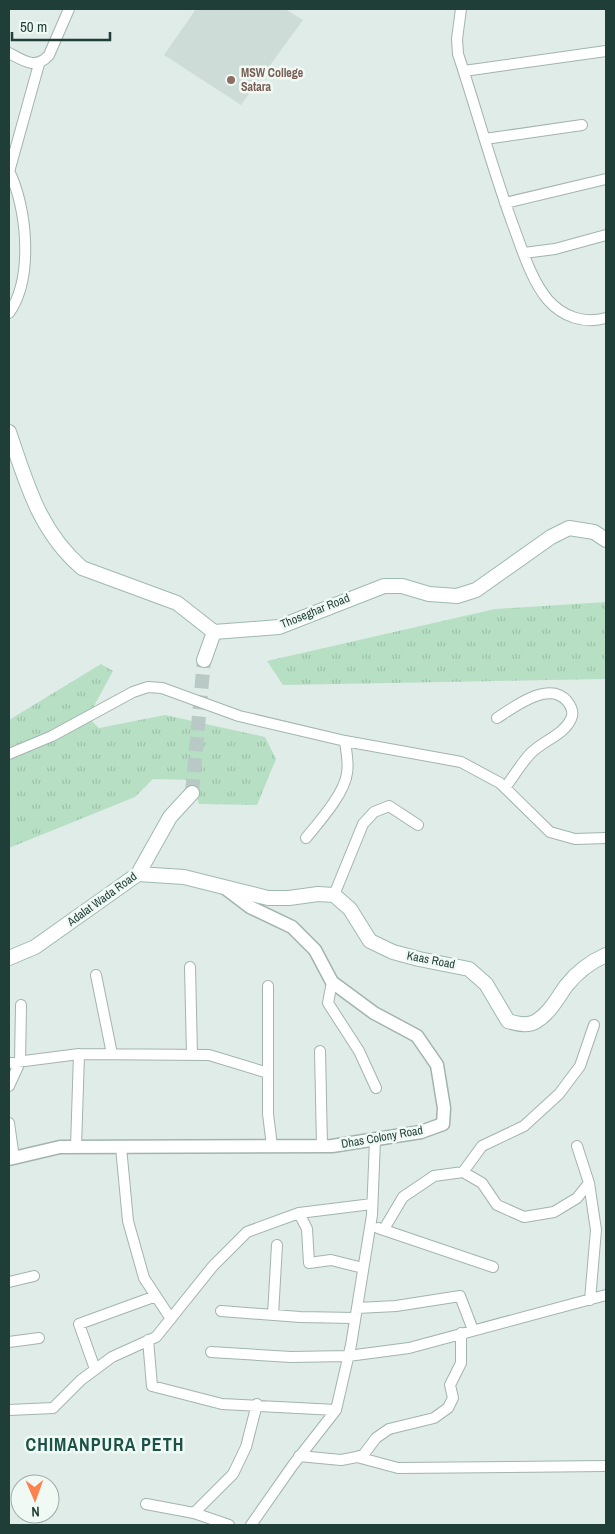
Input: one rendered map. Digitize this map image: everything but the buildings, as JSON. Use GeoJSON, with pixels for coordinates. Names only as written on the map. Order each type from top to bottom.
{"type":"FeatureCollection","features":[{"type":"Feature","properties":{"kind":"main road"},"geometry":{"type":"LineString","coordinates":[[9,432],[36,508],[47,530],[82,568],[176,603],[214,632],[204,660]]}},
{"type":"Feature","properties":{"kind":"main road","name":"Thoseghar Road"},"geometry":{"type":"LineString","coordinates":[[214,632],[279,627],[384,586],[402,586],[429,594],[457,596],[476,590],[551,537],[569,528],[594,532],[606,540]]}},
{"type":"Feature","properties":{"kind":"main road","name":"Adalat Wada Road"},"geometry":{"type":"LineString","coordinates":[[9,958],[35,947],[138,874],[170,817],[192,793]]}},
{"type":"Feature","properties":{"kind":"main road"},"geometry":{"type":"LineString","coordinates":[[138,874],[184,877],[268,898],[289,898],[318,894],[334,895]]}},
{"type":"Feature","properties":{"kind":"main road","name":"Kaas Road"},"geometry":{"type":"LineString","coordinates":[[334,895],[350,909],[370,941],[393,952],[469,969],[486,984],[508,1022],[534,1023],[546,1014],[580,972],[591,962],[606,955]]}},
{"type":"Feature","properties":{"kind":"street"},"geometry":{"type":"LineString","coordinates":[[9,313],[19,289],[26,250],[25,219],[16,184],[9,172],[39,64],[50,55],[69,9]]}},
{"type":"Feature","properties":{"kind":"street"},"geometry":{"type":"LineString","coordinates":[[461,9],[457,40],[458,54],[505,204],[540,289],[549,301],[564,314],[581,320],[606,318]]}},
{"type":"Feature","properties":{"kind":"street"},"geometry":{"type":"LineString","coordinates":[[464,71],[606,51]]}},
{"type":"Feature","properties":{"kind":"street"},"geometry":{"type":"LineString","coordinates":[[9,53],[25,62],[39,64]]}},
{"type":"Feature","properties":{"kind":"street"},"geometry":{"type":"LineString","coordinates":[[485,139],[582,124]]}},
{"type":"Feature","properties":{"kind":"street"},"geometry":{"type":"LineString","coordinates":[[505,204],[606,179]]}},
{"type":"Feature","properties":{"kind":"street"},"geometry":{"type":"LineString","coordinates":[[524,253],[555,249],[606,234]]}},
{"type":"Feature","properties":{"kind":"street"},"geometry":{"type":"LineString","coordinates":[[9,754],[52,736],[133,692],[148,687],[162,688],[239,716],[345,741],[461,762],[505,788],[550,832],[575,840],[606,838]]}},
{"type":"Feature","properties":{"kind":"street"},"geometry":{"type":"LineString","coordinates":[[497,718],[522,702],[540,695],[554,694],[564,698],[572,712],[572,718],[564,728],[531,753],[505,788]]}},
{"type":"Feature","properties":{"kind":"street"},"geometry":{"type":"LineString","coordinates":[[306,838],[329,808],[346,780],[348,766],[345,741]]}},
{"type":"Feature","properties":{"kind":"street"},"geometry":{"type":"LineString","coordinates":[[334,895],[363,824],[374,812],[389,806],[418,824]]}},
{"type":"Feature","properties":{"kind":"street","name":"Dhas Colony Road"},"geometry":{"type":"LineString","coordinates":[[11,1158],[60,1147],[322,1146],[421,1132],[443,1124],[444,1108],[437,1066],[417,1036],[374,1013],[332,982],[315,950],[292,927],[250,907],[225,888]]}},
{"type":"Feature","properties":{"kind":"street"},"geometry":{"type":"LineString","coordinates":[[190,968],[192,1055]]}},
{"type":"Feature","properties":{"kind":"street"},"geometry":{"type":"LineString","coordinates":[[96,975],[112,1054]]}},
{"type":"Feature","properties":{"kind":"street"},"geometry":{"type":"LineString","coordinates":[[332,982],[328,1003],[360,1051],[376,1088]]}},
{"type":"Feature","properties":{"kind":"street"},"geometry":{"type":"LineString","coordinates":[[268,986],[268,1114],[272,1146]]}},
{"type":"Feature","properties":{"kind":"street"},"geometry":{"type":"LineString","coordinates":[[9,1086],[20,1062],[21,1005]]}},
{"type":"Feature","properties":{"kind":"street"},"geometry":{"type":"LineString","coordinates":[[463,1172],[482,1146],[524,1126],[559,1094],[580,1066],[594,1025]]}},
{"type":"Feature","properties":{"kind":"street"},"geometry":{"type":"LineString","coordinates":[[320,1051],[322,1146]]}},
{"type":"Feature","properties":{"kind":"street"},"geometry":{"type":"LineString","coordinates":[[9,1063],[79,1054],[209,1055],[268,1073]]}},
{"type":"Feature","properties":{"kind":"street"},"geometry":{"type":"LineString","coordinates":[[76,1147],[79,1054]]}},
{"type":"Feature","properties":{"kind":"street"},"geometry":{"type":"LineString","coordinates":[[9,1123],[11,1158]]}},
{"type":"Feature","properties":{"kind":"street"},"geometry":{"type":"LineString","coordinates":[[250,1525],[336,1410],[356,1313],[370,1226],[375,1140]]}},
{"type":"Feature","properties":{"kind":"street"},"geometry":{"type":"LineString","coordinates":[[578,1146],[589,1183],[596,1230],[590,1300]]}},
{"type":"Feature","properties":{"kind":"street"},"geometry":{"type":"LineString","coordinates":[[121,1147],[128,1221],[144,1278],[171,1319]]}},
{"type":"Feature","properties":{"kind":"street"},"geometry":{"type":"LineString","coordinates":[[384,1229],[403,1197],[434,1176],[463,1172],[482,1183],[497,1205],[524,1217],[554,1212],[577,1198],[589,1183]]}},
{"type":"Feature","properties":{"kind":"street"},"geometry":{"type":"LineString","coordinates":[[9,1410],[53,1408],[81,1380],[112,1357],[156,1337],[213,1266],[247,1232],[299,1213],[372,1204]]}},
{"type":"Feature","properties":{"kind":"street"},"geometry":{"type":"LineString","coordinates":[[299,1213],[307,1229],[309,1263],[331,1260],[363,1268]]}},
{"type":"Feature","properties":{"kind":"street"},"geometry":{"type":"LineString","coordinates":[[370,1226],[384,1229],[493,1267]]}},
{"type":"Feature","properties":{"kind":"street"},"geometry":{"type":"LineString","coordinates":[[273,1315],[277,1245]]}},
{"type":"Feature","properties":{"kind":"street"},"geometry":{"type":"LineString","coordinates":[[9,1282],[34,1276]]}},
{"type":"Feature","properties":{"kind":"street"},"geometry":{"type":"LineString","coordinates":[[211,1352],[291,1357],[348,1356],[409,1348],[606,1295]]}},
{"type":"Feature","properties":{"kind":"street"},"geometry":{"type":"LineString","coordinates":[[95,1369],[79,1324],[156,1296]]}},
{"type":"Feature","properties":{"kind":"street"},"geometry":{"type":"LineString","coordinates":[[221,1311],[273,1315],[356,1313],[460,1296],[474,1330]]}},
{"type":"Feature","properties":{"kind":"street"},"geometry":{"type":"LineString","coordinates":[[300,1456],[341,1460],[357,1457],[364,1454],[376,1438],[388,1429],[434,1418],[448,1408],[452,1398],[450,1385],[461,1363],[461,1333]]}},
{"type":"Feature","properties":{"kind":"street"},"geometry":{"type":"LineString","coordinates":[[9,1342],[40,1338]]}},
{"type":"Feature","properties":{"kind":"street"},"geometry":{"type":"LineString","coordinates":[[148,1340],[152,1386],[222,1404],[257,1404],[336,1410]]}},
{"type":"Feature","properties":{"kind":"street"},"geometry":{"type":"LineString","coordinates":[[194,1513],[233,1474],[246,1447],[257,1404]]}},
{"type":"Feature","properties":{"kind":"street"},"geometry":{"type":"LineString","coordinates":[[357,1457],[398,1468],[606,1466]]}},
{"type":"Feature","properties":{"kind":"street"},"geometry":{"type":"LineString","coordinates":[[146,1504],[194,1513],[229,1525]]}},
{"type":"Feature","properties":{"kind":"shaded area","name":"MSW College Satara"},"geometry":{"type":"Polygon","coordinates":[[[196,9],[285,9],[303,20],[241,105],[164,55],[196,9]]]}},
{"type":"Feature","properties":{"kind":"green space"},"geometry":{"type":"Polygon","coordinates":[[[606,602],[606,679],[283,685],[267,661],[495,609],[606,602]]]}},
{"type":"Feature","properties":{"kind":"green space"},"geometry":{"type":"Polygon","coordinates":[[[101,664],[113,671],[88,717],[99,728],[165,715],[265,737],[276,759],[257,805],[199,804],[192,780],[153,779],[135,797],[9,848],[9,720],[101,664]]]}},
{"type":"Feature","properties":{"kind":"tunnel"},"geometry":{"type":"LineString","coordinates":[[192,793],[204,660]]}},
{"type":"Feature","properties":{"kind":"place","name":"MSW College Satara"},"geometry":{"type":"Point","coordinates":[231,80]}},
{"type":"Feature","properties":{"kind":"district","name":"CHIMANPURA PETH"},"geometry":{"type":"Point","coordinates":[105,1444]}}]}
